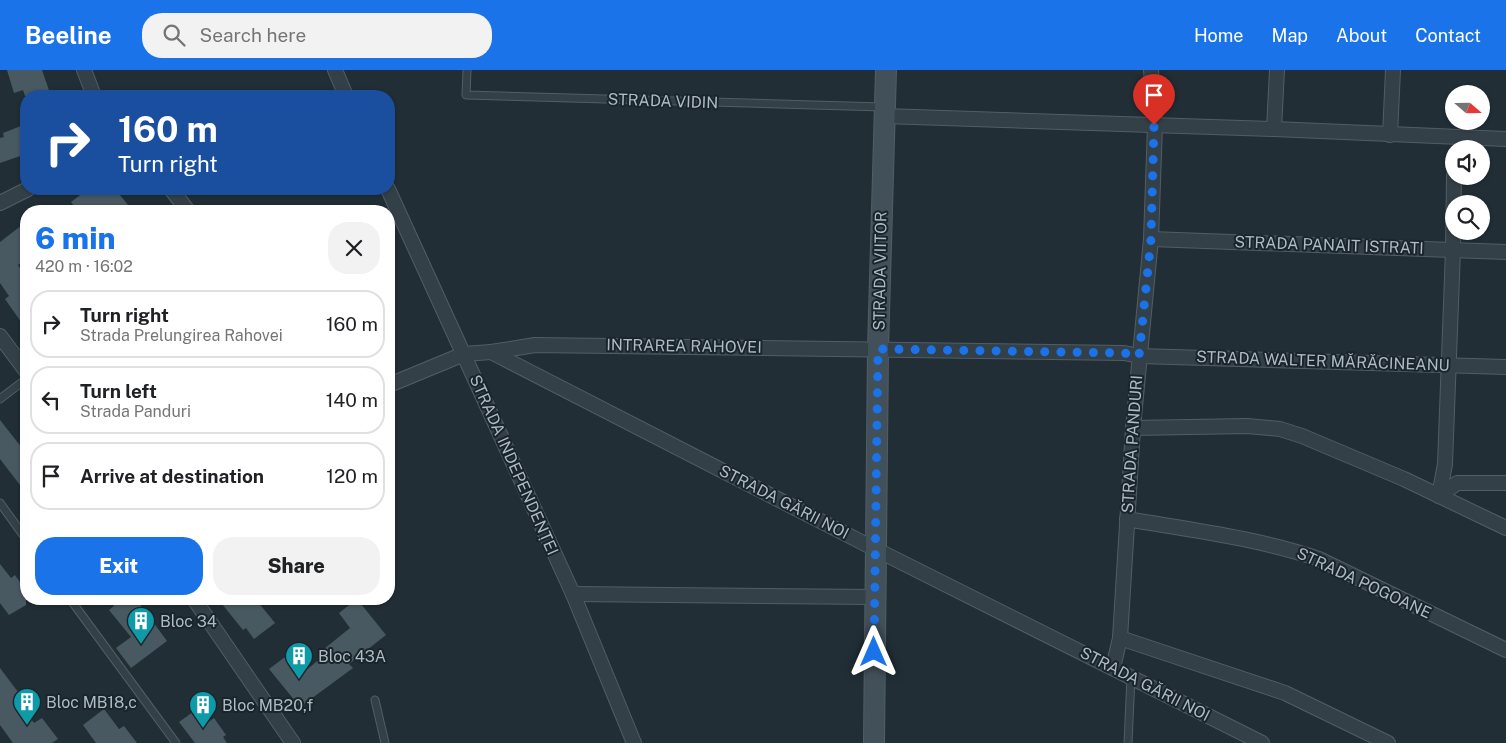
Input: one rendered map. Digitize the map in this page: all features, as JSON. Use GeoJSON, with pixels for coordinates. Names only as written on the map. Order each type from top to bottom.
{"type":"FeatureCollection","features":[{"type":"Feature","properties":{"kind":"street"},"geometry":{"type":"LineString","coordinates":[[84,70],[92,90]]}},
{"type":"Feature","properties":{"kind":"street"},"geometry":{"type":"LineString","coordinates":[[335,70],[343,90]]}},
{"type":"Feature","properties":{"kind":"street","name":"STRADA VIITOR"},"geometry":{"type":"LineString","coordinates":[[874,743],[878,349],[886,70]]}},
{"type":"Feature","properties":{"kind":"street","name":"STRADA PANDURI"},"geometry":{"type":"LineString","coordinates":[[1113,668],[1120,638],[1133,428],[1151,239],[1154,125],[1151,70]]}},
{"type":"Feature","properties":{"kind":"street"},"geometry":{"type":"LineString","coordinates":[[1274,129],[1277,70]]}},
{"type":"Feature","properties":{"kind":"street"},"geometry":{"type":"LineString","coordinates":[[1390,135],[1394,70]]}},
{"type":"Feature","properties":{"kind":"street"},"geometry":{"type":"LineString","coordinates":[[884,112],[1390,135],[1445,142]]}},
{"type":"Feature","properties":{"kind":"street"},"geometry":{"type":"LineString","coordinates":[[1490,140],[1506,139]]}},
{"type":"Feature","properties":{"kind":"street"},"geometry":{"type":"LineString","coordinates":[[1439,496],[1445,464],[1454,185]]}},
{"type":"Feature","properties":{"kind":"street"},"geometry":{"type":"LineString","coordinates":[[0,203],[20,193]]}},
{"type":"Feature","properties":{"kind":"street"},"geometry":{"type":"LineString","coordinates":[[176,195],[183,205]]}},
{"type":"Feature","properties":{"kind":"street","name":"STRADA INDEPENDENȚEI"},"geometry":{"type":"LineString","coordinates":[[391,195],[572,594],[634,743]]}},
{"type":"Feature","properties":{"kind":"street","name":"STRADA PANAIT ISTRATI"},"geometry":{"type":"LineString","coordinates":[[1151,239],[1506,252]]}},
{"type":"Feature","properties":{"kind":"street"},"geometry":{"type":"LineString","coordinates":[[0,336],[20,363]]}},
{"type":"Feature","properties":{"kind":"street","name":"INTRAREA RAHOVEI"},"geometry":{"type":"LineString","coordinates":[[491,352],[535,345],[1124,353],[1139,356]]}},
{"type":"Feature","properties":{"kind":"street"},"geometry":{"type":"LineString","coordinates":[[395,383],[464,354],[491,352]]}},
{"type":"Feature","properties":{"kind":"street","name":"STRADA GĂRII NOI"},"geometry":{"type":"LineString","coordinates":[[491,352],[875,549],[1262,743]]}},
{"type":"Feature","properties":{"kind":"street","name":"STRADA WALTER MĂRĂCINEANU"},"geometry":{"type":"LineString","coordinates":[[1139,356],[1506,367]]}},
{"type":"Feature","properties":{"kind":"street"},"geometry":{"type":"LineString","coordinates":[[1133,428],[1247,426],[1280,429],[1327,447],[1439,496],[1506,528]]}},
{"type":"Feature","properties":{"kind":"street"},"geometry":{"type":"LineString","coordinates":[[1439,496],[1457,483],[1506,482]]}},
{"type":"Feature","properties":{"kind":"street","name":"STRADA POGOANE"},"geometry":{"type":"LineString","coordinates":[[1127,519],[1264,543],[1319,559],[1506,650]]}},
{"type":"Feature","properties":{"kind":"street"},"geometry":{"type":"LineString","coordinates":[[572,594],[875,597]]}},
{"type":"Feature","properties":{"kind":"street"},"geometry":{"type":"LineString","coordinates":[[198,605],[293,743]]}},
{"type":"Feature","properties":{"kind":"street","name":"STRADA GĂRII NOI"},"geometry":{"type":"LineString","coordinates":[[1120,638],[1285,693],[1388,743]]}},
{"type":"Feature","properties":{"kind":"lane","name":"STRADA VIDIN"},"geometry":{"type":"LineString","coordinates":[[466,70],[466,95],[884,112]]}},
{"type":"Feature","properties":{"kind":"lane"},"geometry":{"type":"LineString","coordinates":[[0,399],[20,384]]}},
{"type":"Feature","properties":{"kind":"lane"},"geometry":{"type":"LineString","coordinates":[[0,504],[20,531]]}},
{"type":"Feature","properties":{"kind":"lane"},"geometry":{"type":"LineString","coordinates":[[74,605],[176,743]]}},
{"type":"Feature","properties":{"kind":"lane"},"geometry":{"type":"LineString","coordinates":[[1128,743],[1131,678]]}},
{"type":"Feature","properties":{"kind":"lane"},"geometry":{"type":"LineString","coordinates":[[375,700],[385,743]]}},
{"type":"Feature","properties":{"kind":"building"},"geometry":{"type":"Polygon","coordinates":[[[7,70],[42,70],[49,90],[20,90],[14,93],[7,70]]]}},
{"type":"Feature","properties":{"kind":"building"},"geometry":{"type":"Polygon","coordinates":[[[20,126],[20,156],[0,163],[0,138],[4,137],[3,133],[20,126]]]}},
{"type":"Feature","properties":{"kind":"building"},"geometry":{"type":"Polygon","coordinates":[[[80,195],[120,195],[128,205],[73,205],[71,202],[80,195]]]}},
{"type":"Feature","properties":{"kind":"building"},"geometry":{"type":"Polygon","coordinates":[[[20,227],[20,264],[18,265],[20,268],[20,320],[5,299],[9,296],[0,283],[0,242],[20,227]]]}},
{"type":"Feature","properties":{"kind":"building"},"geometry":{"type":"Polygon","coordinates":[[[0,420],[20,445],[20,485],[0,459],[0,420]]]}},
{"type":"Feature","properties":{"kind":"building"},"geometry":{"type":"Polygon","coordinates":[[[0,564],[11,578],[15,575],[20,582],[20,605],[26,605],[9,615],[0,603],[0,564]]]}},
{"type":"Feature","properties":{"kind":"building","name":"Bloc 34"},"geometry":{"type":"Polygon","coordinates":[[[140,605],[167,641],[131,668],[116,648],[131,637],[109,610],[114,606],[140,605]]]}},
{"type":"Feature","properties":{"kind":"building"},"geometry":{"type":"Polygon","coordinates":[[[223,605],[260,605],[275,623],[254,639],[246,628],[243,630],[223,605]]]}},
{"type":"Feature","properties":{"kind":"building"},"geometry":{"type":"Polygon","coordinates":[[[349,605],[362,605],[386,635],[349,664],[353,668],[300,707],[269,669],[289,654],[304,672],[327,653],[324,649],[350,628],[339,613],[349,605]]]}},
{"type":"Feature","properties":{"kind":"building"},"geometry":{"type":"Polygon","coordinates":[[[0,668],[21,696],[16,699],[34,723],[42,718],[58,739],[52,743],[13,743],[0,725],[0,668]]]}},
{"type":"Feature","properties":{"kind":"building","name":"Bloc MB20,f"},"geometry":{"type":"Polygon","coordinates":[[[200,707],[210,721],[214,718],[226,735],[223,737],[227,743],[195,743],[179,722],[200,707]]]}},
{"type":"Feature","properties":{"kind":"building"},"geometry":{"type":"Polygon","coordinates":[[[104,709],[119,729],[124,726],[137,743],[96,743],[83,725],[104,709]]]}},
{"type":"Feature","properties":{"kind":"place","name":"Bloc 34"},"geometry":{"type":"Point","coordinates":[141,645]}},
{"type":"Feature","properties":{"kind":"place","name":"Bloc 43A"},"geometry":{"type":"Point","coordinates":[299,680]}},
{"type":"Feature","properties":{"kind":"place","name":"Bloc MB18,c"},"geometry":{"type":"Point","coordinates":[27,726]}},
{"type":"Feature","properties":{"kind":"place","name":"Bloc MB20,f"},"geometry":{"type":"Point","coordinates":[203,729]}},
{"type":"Feature","properties":{"kind":"route"},"geometry":{"type":"LineString","coordinates":[[874,652],[878,349],[1124,353],[1139,356],[1151,239],[1154,125]]}}]}
